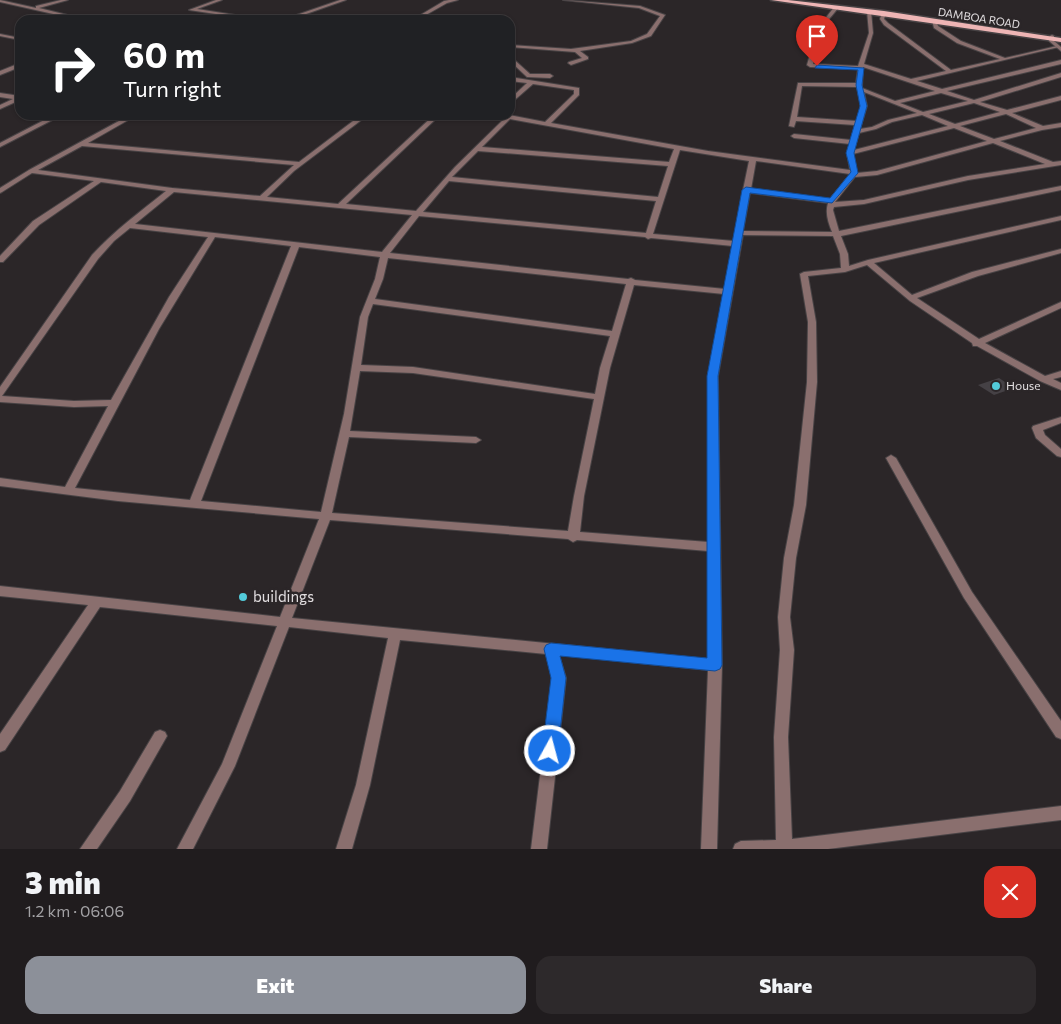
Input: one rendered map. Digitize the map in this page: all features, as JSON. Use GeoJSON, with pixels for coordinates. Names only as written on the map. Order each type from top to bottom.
{"type":"FeatureCollection","features":[{"type":"Feature","properties":{"kind":"main road","name":"DAMBOA ROAD"},"geometry":{"type":"LineString","coordinates":[[774,0],[837,7],[1061,39]]}},
{"type":"Feature","properties":{"kind":"main road","name":"DAMBOA ROAD"},"geometry":{"type":"LineString","coordinates":[[790,0],[1052,38]]}},
{"type":"Feature","properties":{"kind":"street"},"geometry":{"type":"LineString","coordinates":[[0,0],[64,15]]}},
{"type":"Feature","properties":{"kind":"street"},"geometry":{"type":"LineString","coordinates":[[34,8],[66,0]]}},
{"type":"Feature","properties":{"kind":"street"},"geometry":{"type":"LineString","coordinates":[[220,0],[191,10],[228,15]]}},
{"type":"Feature","properties":{"kind":"street"},"geometry":{"type":"LineString","coordinates":[[299,15],[344,0]]}},
{"type":"Feature","properties":{"kind":"street"},"geometry":{"type":"LineString","coordinates":[[439,0],[446,2]]}},
{"type":"Feature","properties":{"kind":"street"},"geometry":{"type":"LineString","coordinates":[[423,15],[446,2],[456,0]]}},
{"type":"Feature","properties":{"kind":"street"},"geometry":{"type":"LineString","coordinates":[[515,47],[576,51],[639,40],[649,35],[663,19],[663,15],[660,12],[629,6],[565,0]]}},
{"type":"Feature","properties":{"kind":"street"},"geometry":{"type":"LineString","coordinates":[[629,6],[634,0]]}},
{"type":"Feature","properties":{"kind":"street"},"geometry":{"type":"LineString","coordinates":[[837,7],[819,29],[810,65],[861,66],[1006,112],[1042,128]]}},
{"type":"Feature","properties":{"kind":"street"},"geometry":{"type":"LineString","coordinates":[[845,270],[846,266],[830,215],[831,203],[854,174],[850,153],[864,106],[860,87],[861,66],[871,33],[869,12]]}},
{"type":"Feature","properties":{"kind":"street"},"geometry":{"type":"LineString","coordinates":[[884,14],[882,20],[886,24],[950,72]]}},
{"type":"Feature","properties":{"kind":"street"},"geometry":{"type":"LineString","coordinates":[[934,21],[936,27],[959,42],[1006,58]]}},
{"type":"Feature","properties":{"kind":"street"},"geometry":{"type":"LineString","coordinates":[[0,36],[15,38]]}},
{"type":"Feature","properties":{"kind":"street"},"geometry":{"type":"LineString","coordinates":[[1052,38],[1051,41],[1059,48]]}},
{"type":"Feature","properties":{"kind":"street"},"geometry":{"type":"LineString","coordinates":[[538,49],[546,41]]}},
{"type":"Feature","properties":{"kind":"street"},"geometry":{"type":"LineString","coordinates":[[515,50],[519,47]]}},
{"type":"Feature","properties":{"kind":"street"},"geometry":{"type":"LineString","coordinates":[[910,81],[1006,58],[1059,48]]}},
{"type":"Feature","properties":{"kind":"street"},"geometry":{"type":"LineString","coordinates":[[571,63],[586,58],[576,51]]}},
{"type":"Feature","properties":{"kind":"street"},"geometry":{"type":"LineString","coordinates":[[896,102],[1061,62]]}},
{"type":"Feature","properties":{"kind":"street"},"geometry":{"type":"LineString","coordinates":[[515,63],[529,76],[550,76]]}},
{"type":"Feature","properties":{"kind":"street"},"geometry":{"type":"LineString","coordinates":[[0,67],[10,69]]}},
{"type":"Feature","properties":{"kind":"street"},"geometry":{"type":"LineString","coordinates":[[0,73],[15,67]]}},
{"type":"Feature","properties":{"kind":"street"},"geometry":{"type":"LineString","coordinates":[[855,132],[973,102],[1061,75]]}},
{"type":"Feature","properties":{"kind":"street"},"geometry":{"type":"LineString","coordinates":[[515,80],[570,86],[578,90],[547,123]]}},
{"type":"Feature","properties":{"kind":"street"},"geometry":{"type":"LineString","coordinates":[[515,97],[532,82]]}},
{"type":"Feature","properties":{"kind":"street"},"geometry":{"type":"LineString","coordinates":[[860,123],[792,122],[800,84],[860,87],[993,141],[1059,165]]}},
{"type":"Feature","properties":{"kind":"street"},"geometry":{"type":"LineString","coordinates":[[0,96],[15,98]]}},
{"type":"Feature","properties":{"kind":"street"},"geometry":{"type":"LineString","coordinates":[[850,153],[1061,98]]}},
{"type":"Feature","properties":{"kind":"street"},"geometry":{"type":"LineString","coordinates":[[0,107],[15,100]]}},
{"type":"Feature","properties":{"kind":"street"},"geometry":{"type":"LineString","coordinates":[[515,118],[677,148],[854,174],[877,174],[993,141],[1061,125]]}},
{"type":"Feature","properties":{"kind":"street"},"geometry":{"type":"LineString","coordinates":[[0,145],[49,120]]}},
{"type":"Feature","properties":{"kind":"street"},"geometry":{"type":"LineString","coordinates":[[0,191],[31,171],[125,120]]}},
{"type":"Feature","properties":{"kind":"street"},"geometry":{"type":"LineString","coordinates":[[262,198],[301,164],[358,120]]}},
{"type":"Feature","properties":{"kind":"street"},"geometry":{"type":"LineString","coordinates":[[340,206],[432,120]]}},
{"type":"Feature","properties":{"kind":"street"},"geometry":{"type":"LineString","coordinates":[[185,849],[228,766],[326,516],[344,434],[364,317],[385,254],[501,120]]}},
{"type":"Feature","properties":{"kind":"street"},"geometry":{"type":"LineString","coordinates":[[794,136],[852,142]]}},
{"type":"Feature","properties":{"kind":"street"},"geometry":{"type":"LineString","coordinates":[[80,144],[301,164]]}},
{"type":"Feature","properties":{"kind":"street"},"geometry":{"type":"LineString","coordinates":[[648,237],[677,148]]}},
{"type":"Feature","properties":{"kind":"street"},"geometry":{"type":"LineString","coordinates":[[477,149],[671,164]]}},
{"type":"Feature","properties":{"kind":"street"},"geometry":{"type":"LineString","coordinates":[[709,849],[715,665],[712,376],[753,160]]}},
{"type":"Feature","properties":{"kind":"street"},"geometry":{"type":"LineString","coordinates":[[746,190],[831,203],[864,202],[968,178],[1059,165]]}},
{"type":"Feature","properties":{"kind":"street"},"geometry":{"type":"LineString","coordinates":[[31,171],[172,190],[737,244]]}},
{"type":"Feature","properties":{"kind":"street"},"geometry":{"type":"LineString","coordinates":[[448,179],[660,199]]}},
{"type":"Feature","properties":{"kind":"street"},"geometry":{"type":"LineString","coordinates":[[0,260],[36,223],[99,181]]}},
{"type":"Feature","properties":{"kind":"street"},"geometry":{"type":"LineString","coordinates":[[740,233],[837,234],[1061,188]]}},
{"type":"Feature","properties":{"kind":"street"},"geometry":{"type":"LineString","coordinates":[[0,394],[95,257],[127,225],[172,190]]}},
{"type":"Feature","properties":{"kind":"street"},"geometry":{"type":"LineString","coordinates":[[784,847],[781,737],[787,650],[784,618],[790,558],[800,505],[812,382],[812,322],[804,274],[845,270],[868,262],[1061,218]]}},
{"type":"Feature","properties":{"kind":"street"},"geometry":{"type":"LineString","coordinates":[[127,225],[480,266],[631,280],[728,292]]}},
{"type":"Feature","properties":{"kind":"street"},"geometry":{"type":"LineString","coordinates":[[68,491],[113,403],[190,268],[213,234]]}},
{"type":"Feature","properties":{"kind":"street"},"geometry":{"type":"LineString","coordinates":[[194,504],[296,244]]}},
{"type":"Feature","properties":{"kind":"street"},"geometry":{"type":"LineString","coordinates":[[913,297],[975,274],[1061,251]]}},
{"type":"Feature","properties":{"kind":"street"},"geometry":{"type":"LineString","coordinates":[[868,262],[895,286],[913,297],[940,320],[976,344],[1061,388]]}},
{"type":"Feature","properties":{"kind":"street"},"geometry":{"type":"LineString","coordinates":[[573,538],[579,496],[599,397],[614,334],[631,280]]}},
{"type":"Feature","properties":{"kind":"street"},"geometry":{"type":"LineString","coordinates":[[370,300],[509,321],[614,334]]}},
{"type":"Feature","properties":{"kind":"street"},"geometry":{"type":"LineString","coordinates":[[976,344],[1061,305]]}},
{"type":"Feature","properties":{"kind":"street"},"geometry":{"type":"LineString","coordinates":[[356,368],[413,370],[599,397]]}},
{"type":"Feature","properties":{"kind":"street"},"geometry":{"type":"LineString","coordinates":[[1043,379],[1061,374]]}},
{"type":"Feature","properties":{"kind":"street"},"geometry":{"type":"LineString","coordinates":[[0,399],[74,404],[113,403]]}},
{"type":"Feature","properties":{"kind":"street"},"geometry":{"type":"LineString","coordinates":[[1061,420],[1036,428],[1040,436],[1061,454]]}},
{"type":"Feature","properties":{"kind":"street"},"geometry":{"type":"LineString","coordinates":[[344,434],[476,440]]}},
{"type":"Feature","properties":{"kind":"street"},"geometry":{"type":"LineString","coordinates":[[891,458],[968,595],[1061,732]]}},
{"type":"Feature","properties":{"kind":"street"},"geometry":{"type":"LineString","coordinates":[[0,482],[194,504],[573,538],[713,547]]}},
{"type":"Feature","properties":{"kind":"street"},"geometry":{"type":"LineString","coordinates":[[0,591],[395,634],[715,665]]}},
{"type":"Feature","properties":{"kind":"street"},"geometry":{"type":"LineString","coordinates":[[0,746],[97,601]]}},
{"type":"Feature","properties":{"kind":"street"},"geometry":{"type":"LineString","coordinates":[[344,849],[363,785],[395,634]]}},
{"type":"Feature","properties":{"kind":"street"},"geometry":{"type":"LineString","coordinates":[[539,849],[559,678],[551,649]]}},
{"type":"Feature","properties":{"kind":"street"},"geometry":{"type":"LineString","coordinates":[[88,849],[125,796],[160,736]]}},
{"type":"Feature","properties":{"kind":"street"},"geometry":{"type":"LineString","coordinates":[[741,849],[784,847],[1061,813]]}},
{"type":"Feature","properties":{"kind":"building","name":"House"},"geometry":{"type":"Polygon","coordinates":[[[999,378],[1014,388],[994,395],[978,385],[999,378]]]}},
{"type":"Feature","properties":{"kind":"place","name":"House"},"geometry":{"type":"Point","coordinates":[996,386]}},
{"type":"Feature","properties":{"kind":"place","name":"buildings"},"geometry":{"type":"Point","coordinates":[243,597]}},
{"type":"Feature","properties":{"kind":"route"},"geometry":{"type":"LineString","coordinates":[[550,751],[559,678],[551,649],[715,665],[712,376],[740,233],[746,190],[832,201],[854,175],[850,153],[864,106],[864,99],[859,85],[861,68],[817,66]]}}]}
